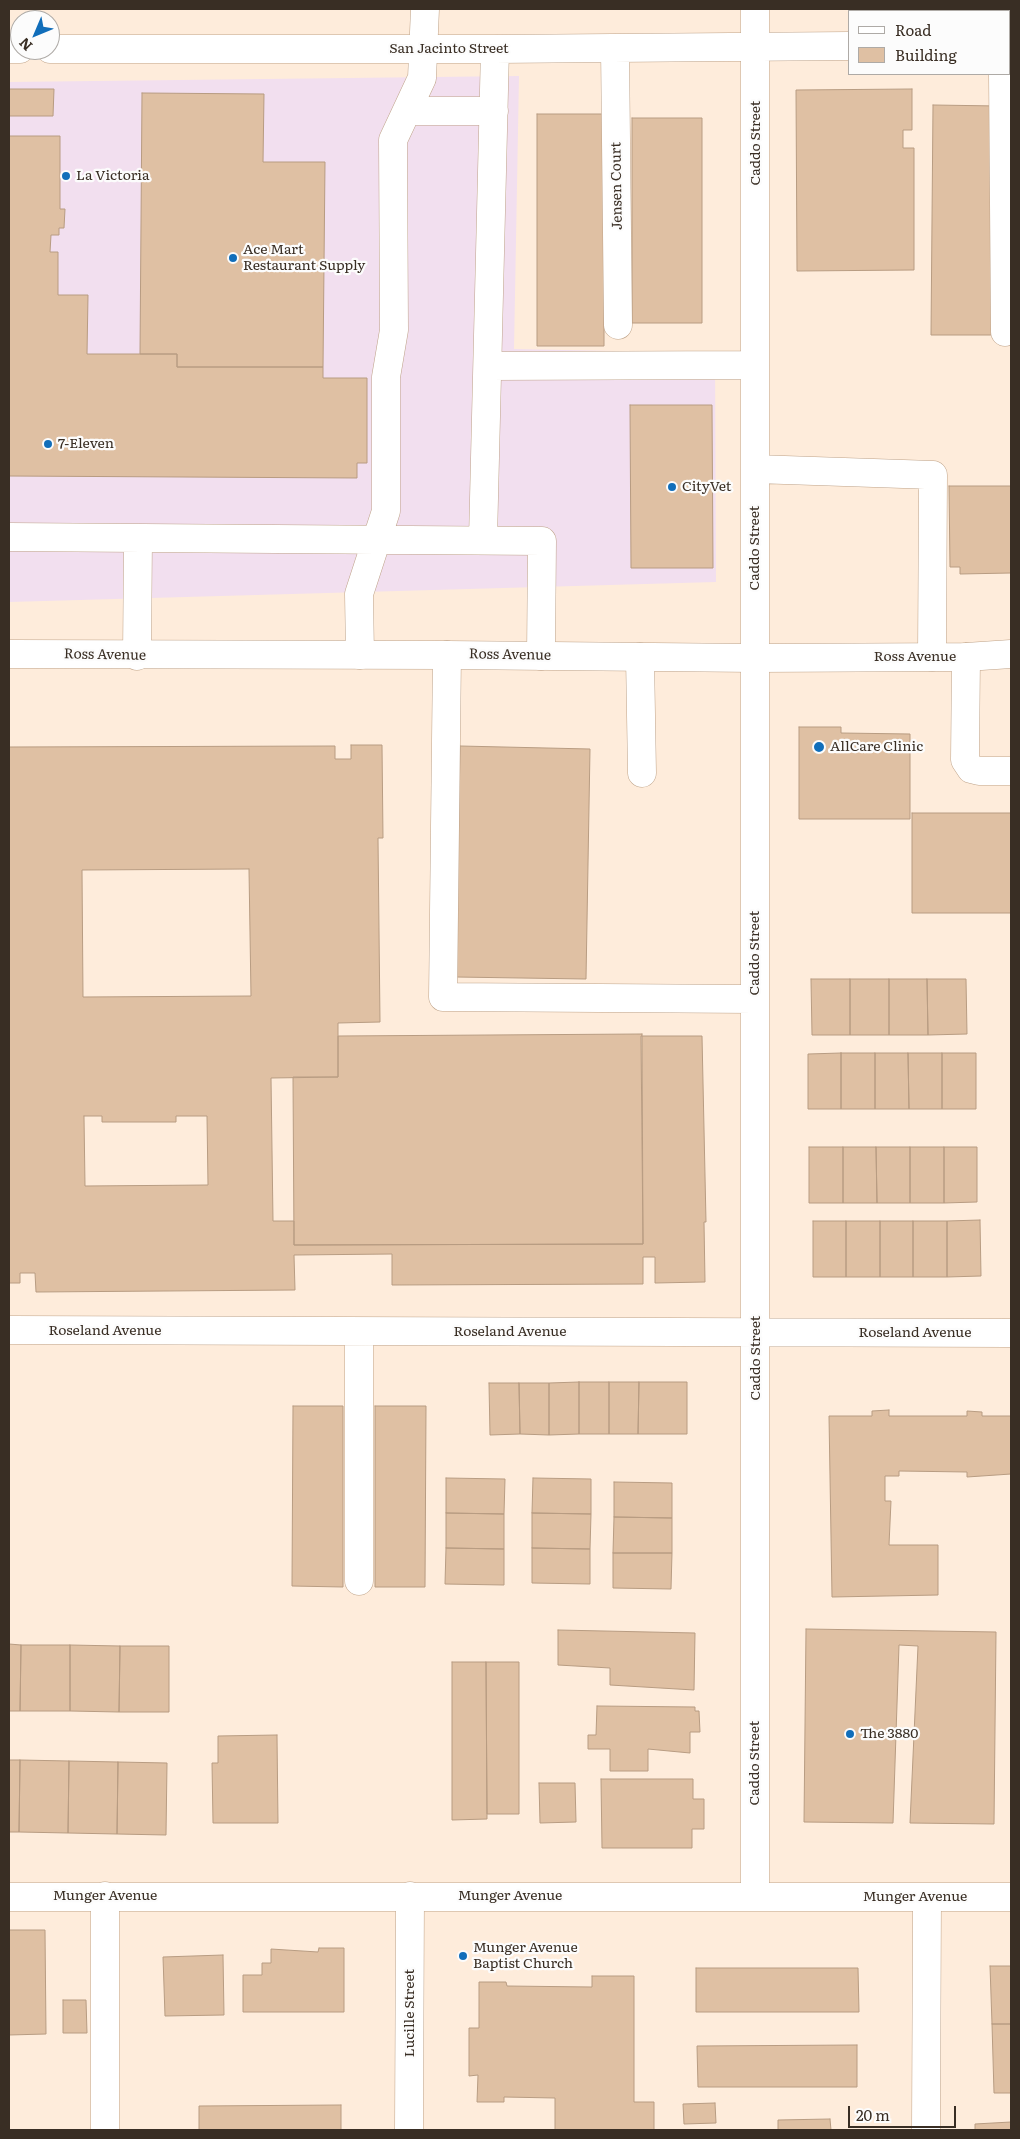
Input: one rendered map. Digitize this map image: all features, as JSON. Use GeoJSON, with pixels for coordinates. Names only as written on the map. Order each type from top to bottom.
{"type":"FeatureCollection","features":[{"type":"Feature","properties":{"kind":"street"},"geometry":{"type":"LineString","coordinates":[[360,655],[359,594],[386,510],[386,377],[394,330],[393,140],[422,78],[425,9]]}},
{"type":"Feature","properties":{"kind":"street","name":"Caddo Street"},"geometry":{"type":"LineString","coordinates":[[755,9],[755,1897]]}},
{"type":"Feature","properties":{"kind":"street","name":"San Jacinto Street"},"geometry":{"type":"LineString","coordinates":[[60,49],[495,49],[848,46]]}},
{"type":"Feature","properties":{"kind":"street","name":"Jensen Court"},"geometry":{"type":"LineString","coordinates":[[615,48],[618,325]]}},
{"type":"Feature","properties":{"kind":"street"},"geometry":{"type":"LineString","coordinates":[[483,540],[495,49]]}},
{"type":"Feature","properties":{"kind":"street"},"geometry":{"type":"LineString","coordinates":[[1003,75],[1005,332]]}},
{"type":"Feature","properties":{"kind":"street"},"geometry":{"type":"LineString","coordinates":[[407,111],[494,111]]}},
{"type":"Feature","properties":{"kind":"street"},"geometry":{"type":"LineString","coordinates":[[488,366],[755,365]]}},
{"type":"Feature","properties":{"kind":"street"},"geometry":{"type":"LineString","coordinates":[[755,469],[933,475],[932,657]]}},
{"type":"Feature","properties":{"kind":"street"},"geometry":{"type":"LineString","coordinates":[[9,551],[9,537],[542,541],[540,656]]}},
{"type":"Feature","properties":{"kind":"street"},"geometry":{"type":"LineString","coordinates":[[137,656],[138,538]]}},
{"type":"Feature","properties":{"kind":"street","name":"Ross Avenue"},"geometry":{"type":"LineString","coordinates":[[9,654],[754,658],[966,657],[1011,654]]}},
{"type":"Feature","properties":{"kind":"street"},"geometry":{"type":"LineString","coordinates":[[447,655],[443,997],[754,999]]}},
{"type":"Feature","properties":{"kind":"street"},"geometry":{"type":"LineString","coordinates":[[640,657],[642,773]]}},
{"type":"Feature","properties":{"kind":"street"},"geometry":{"type":"LineString","coordinates":[[966,657],[965,760],[971,769],[979,771],[1011,771]]}},
{"type":"Feature","properties":{"kind":"street","name":"Roseland Avenue"},"geometry":{"type":"LineString","coordinates":[[9,1330],[1011,1333]]}},
{"type":"Feature","properties":{"kind":"street"},"geometry":{"type":"LineString","coordinates":[[358,1581],[360,1332]]}},
{"type":"Feature","properties":{"kind":"street"},"geometry":{"type":"LineString","coordinates":[[105,2130],[106,1896]]}},
{"type":"Feature","properties":{"kind":"street","name":"Lucille Street"},"geometry":{"type":"LineString","coordinates":[[409,2130],[410,1896]]}},
{"type":"Feature","properties":{"kind":"street","name":"Munger Avenue"},"geometry":{"type":"LineString","coordinates":[[9,1897],[1011,1897]]}},
{"type":"Feature","properties":{"kind":"street"},"geometry":{"type":"LineString","coordinates":[[926,2130],[927,1897]]}},
{"type":"Feature","properties":{"kind":"shaded area"},"geometry":{"type":"Polygon","coordinates":[[[519,76],[514,349],[715,353],[716,582],[9,602],[9,82],[519,76]]]}},
{"type":"Feature","properties":{"kind":"building"},"geometry":{"type":"Polygon","coordinates":[[[9,89],[54,89],[53,116],[9,116],[9,89]]]}},
{"type":"Feature","properties":{"kind":"building"},"geometry":{"type":"Polygon","coordinates":[[[912,89],[912,130],[903,130],[903,148],[914,148],[914,270],[797,271],[796,90],[912,89]]]}},
{"type":"Feature","properties":{"kind":"building","name":"Ace Mart Restaurant Supply"},"geometry":{"type":"Polygon","coordinates":[[[142,93],[264,94],[263,162],[325,162],[323,367],[177,367],[177,354],[140,354],[142,93]]]}},
{"type":"Feature","properties":{"kind":"building"},"geometry":{"type":"Polygon","coordinates":[[[933,105],[998,106],[995,335],[931,335],[933,105]]]}},
{"type":"Feature","properties":{"kind":"building"},"geometry":{"type":"Polygon","coordinates":[[[537,114],[604,114],[604,346],[537,346],[537,114]]]}},
{"type":"Feature","properties":{"kind":"building"},"geometry":{"type":"Polygon","coordinates":[[[632,118],[702,118],[702,323],[632,323],[632,118]]]}},
{"type":"Feature","properties":{"kind":"building"},"geometry":{"type":"Polygon","coordinates":[[[9,136],[60,136],[60,209],[65,209],[64,228],[59,228],[59,235],[51,235],[50,252],[58,252],[58,295],[88,295],[87,354],[177,354],[177,367],[323,367],[323,378],[367,378],[367,463],[357,463],[357,478],[9,476],[9,136]]]}},
{"type":"Feature","properties":{"kind":"building","name":"CityVet"},"geometry":{"type":"Polygon","coordinates":[[[630,405],[712,405],[713,568],[631,568],[630,405]]]}},
{"type":"Feature","properties":{"kind":"building"},"geometry":{"type":"Polygon","coordinates":[[[949,486],[1011,486],[1011,573],[960,574],[960,567],[950,567],[949,486]]]}},
{"type":"Feature","properties":{"kind":"building"},"geometry":{"type":"Polygon","coordinates":[[[799,727],[841,727],[841,733],[910,734],[910,819],[799,819],[799,727]]]}},
{"type":"Feature","properties":{"kind":"building"},"geometry":{"type":"Polygon","coordinates":[[[351,745],[382,745],[383,838],[378,838],[380,1022],[338,1023],[338,1077],[271,1078],[273,1221],[294,1221],[294,1245],[643,1244],[641,1036],[702,1036],[706,1222],[704,1222],[705,1282],[655,1283],[655,1257],[643,1257],[643,1284],[392,1285],[392,1254],[294,1255],[295,1290],[36,1292],[35,1273],[20,1273],[20,1283],[9,1283],[9,747],[335,746],[335,759],[351,759],[351,745]],[[249,869],[82,870],[83,997],[251,996],[249,869]],[[84,1116],[85,1186],[208,1185],[207,1116],[176,1116],[176,1122],[102,1122],[102,1116],[84,1116]]]}},
{"type":"Feature","properties":{"kind":"building"},"geometry":{"type":"Polygon","coordinates":[[[460,746],[590,749],[586,979],[456,977],[460,746]]]}},
{"type":"Feature","properties":{"kind":"building"},"geometry":{"type":"Polygon","coordinates":[[[912,813],[1011,813],[1011,913],[912,913],[912,813]]]}},
{"type":"Feature","properties":{"kind":"building"},"geometry":{"type":"Polygon","coordinates":[[[811,979],[850,979],[850,1035],[812,1035],[811,979]]]}},
{"type":"Feature","properties":{"kind":"building"},"geometry":{"type":"Polygon","coordinates":[[[850,979],[889,979],[889,1035],[850,1035],[850,979]]]}},
{"type":"Feature","properties":{"kind":"building"},"geometry":{"type":"Polygon","coordinates":[[[889,979],[927,979],[928,1035],[889,1035],[889,979]]]}},
{"type":"Feature","properties":{"kind":"building"},"geometry":{"type":"Polygon","coordinates":[[[927,979],[966,979],[967,1034],[928,1035],[927,979]]]}},
{"type":"Feature","properties":{"kind":"building"},"geometry":{"type":"Polygon","coordinates":[[[642,1034],[643,1244],[294,1245],[293,1077],[338,1077],[338,1036],[642,1034]]]}},
{"type":"Feature","properties":{"kind":"building"},"geometry":{"type":"Polygon","coordinates":[[[841,1053],[841,1109],[808,1109],[808,1054],[841,1053]]]}},
{"type":"Feature","properties":{"kind":"building"},"geometry":{"type":"Polygon","coordinates":[[[841,1053],[875,1053],[875,1109],[841,1109],[841,1053]]]}},
{"type":"Feature","properties":{"kind":"building"},"geometry":{"type":"Polygon","coordinates":[[[875,1053],[908,1053],[909,1109],[875,1109],[875,1053]]]}},
{"type":"Feature","properties":{"kind":"building"},"geometry":{"type":"Polygon","coordinates":[[[908,1053],[942,1053],[942,1109],[909,1109],[908,1053]]]}},
{"type":"Feature","properties":{"kind":"building"},"geometry":{"type":"Polygon","coordinates":[[[942,1053],[976,1053],[976,1109],[942,1109],[942,1053]]]}},
{"type":"Feature","properties":{"kind":"building"},"geometry":{"type":"Polygon","coordinates":[[[809,1147],[843,1147],[843,1203],[809,1203],[809,1147]]]}},
{"type":"Feature","properties":{"kind":"building"},"geometry":{"type":"Polygon","coordinates":[[[843,1147],[876,1147],[877,1203],[843,1203],[843,1147]]]}},
{"type":"Feature","properties":{"kind":"building"},"geometry":{"type":"Polygon","coordinates":[[[876,1147],[910,1147],[910,1203],[877,1203],[876,1147]]]}},
{"type":"Feature","properties":{"kind":"building"},"geometry":{"type":"Polygon","coordinates":[[[910,1147],[944,1147],[944,1203],[910,1203],[910,1147]]]}},
{"type":"Feature","properties":{"kind":"building"},"geometry":{"type":"Polygon","coordinates":[[[944,1147],[977,1147],[977,1202],[944,1203],[944,1147]]]}},
{"type":"Feature","properties":{"kind":"building"},"geometry":{"type":"Polygon","coordinates":[[[980,1220],[981,1276],[947,1277],[947,1221],[980,1220]]]}},
{"type":"Feature","properties":{"kind":"building"},"geometry":{"type":"Polygon","coordinates":[[[813,1221],[846,1221],[846,1277],[813,1277],[813,1221]]]}},
{"type":"Feature","properties":{"kind":"building"},"geometry":{"type":"Polygon","coordinates":[[[846,1221],[880,1221],[880,1277],[846,1277],[846,1221]]]}},
{"type":"Feature","properties":{"kind":"building"},"geometry":{"type":"Polygon","coordinates":[[[880,1221],[913,1221],[913,1277],[880,1277],[880,1221]]]}},
{"type":"Feature","properties":{"kind":"building"},"geometry":{"type":"Polygon","coordinates":[[[913,1221],[947,1221],[947,1277],[913,1277],[913,1221]]]}},
{"type":"Feature","properties":{"kind":"building"},"geometry":{"type":"Polygon","coordinates":[[[579,1382],[579,1434],[549,1435],[549,1383],[579,1382]]]}},
{"type":"Feature","properties":{"kind":"building"},"geometry":{"type":"Polygon","coordinates":[[[579,1382],[609,1382],[609,1434],[579,1434],[579,1382]]]}},
{"type":"Feature","properties":{"kind":"building"},"geometry":{"type":"Polygon","coordinates":[[[609,1382],[639,1382],[638,1434],[609,1434],[609,1382]]]}},
{"type":"Feature","properties":{"kind":"building"},"geometry":{"type":"Polygon","coordinates":[[[639,1382],[687,1382],[687,1434],[638,1434],[639,1382]]]}},
{"type":"Feature","properties":{"kind":"building"},"geometry":{"type":"Polygon","coordinates":[[[489,1383],[519,1383],[520,1434],[490,1435],[489,1383]]]}},
{"type":"Feature","properties":{"kind":"building"},"geometry":{"type":"Polygon","coordinates":[[[519,1383],[549,1383],[549,1435],[520,1434],[519,1383]]]}},
{"type":"Feature","properties":{"kind":"building"},"geometry":{"type":"Polygon","coordinates":[[[293,1406],[343,1406],[343,1587],[292,1586],[293,1406]]]}},
{"type":"Feature","properties":{"kind":"building"},"geometry":{"type":"Polygon","coordinates":[[[375,1406],[426,1406],[425,1587],[375,1587],[375,1406]]]}},
{"type":"Feature","properties":{"kind":"building"},"geometry":{"type":"Polygon","coordinates":[[[889,1410],[889,1416],[967,1416],[967,1411],[982,1412],[982,1416],[1011,1416],[1011,1474],[967,1477],[967,1472],[899,1471],[899,1476],[885,1476],[885,1501],[891,1501],[889,1545],[938,1545],[938,1595],[832,1597],[829,1416],[872,1416],[872,1411],[889,1410]]]}},
{"type":"Feature","properties":{"kind":"building"},"geometry":{"type":"Polygon","coordinates":[[[446,1478],[505,1479],[504,1514],[446,1513],[446,1478]]]}},
{"type":"Feature","properties":{"kind":"building"},"geometry":{"type":"Polygon","coordinates":[[[533,1478],[591,1479],[591,1514],[532,1513],[533,1478]]]}},
{"type":"Feature","properties":{"kind":"building"},"geometry":{"type":"Polygon","coordinates":[[[614,1482],[672,1483],[672,1518],[614,1517],[614,1482]]]}},
{"type":"Feature","properties":{"kind":"building"},"geometry":{"type":"Polygon","coordinates":[[[446,1513],[504,1514],[504,1549],[446,1548],[446,1513]]]}},
{"type":"Feature","properties":{"kind":"building"},"geometry":{"type":"Polygon","coordinates":[[[532,1513],[591,1514],[590,1549],[532,1548],[532,1513]]]}},
{"type":"Feature","properties":{"kind":"building"},"geometry":{"type":"Polygon","coordinates":[[[614,1517],[672,1518],[672,1553],[613,1553],[614,1517]]]}},
{"type":"Feature","properties":{"kind":"building"},"geometry":{"type":"Polygon","coordinates":[[[446,1548],[504,1549],[504,1585],[445,1584],[446,1548]]]}},
{"type":"Feature","properties":{"kind":"building"},"geometry":{"type":"Polygon","coordinates":[[[532,1548],[590,1549],[590,1584],[532,1583],[532,1548]]]}},
{"type":"Feature","properties":{"kind":"building"},"geometry":{"type":"Polygon","coordinates":[[[613,1553],[672,1553],[671,1589],[613,1588],[613,1553]]]}},
{"type":"Feature","properties":{"kind":"building","name":"The 3880"},"geometry":{"type":"Polygon","coordinates":[[[806,1629],[996,1632],[994,1824],[910,1823],[918,1646],[899,1645],[893,1823],[804,1822],[806,1629]]]}},
{"type":"Feature","properties":{"kind":"building"},"geometry":{"type":"Polygon","coordinates":[[[558,1630],[695,1633],[694,1690],[610,1685],[610,1668],[558,1665],[558,1630]]]}},
{"type":"Feature","properties":{"kind":"building"},"geometry":{"type":"Polygon","coordinates":[[[9,1644],[21,1645],[20,1711],[9,1711],[9,1644]]]}},
{"type":"Feature","properties":{"kind":"building"},"geometry":{"type":"Polygon","coordinates":[[[21,1645],[70,1645],[70,1711],[20,1711],[21,1645]]]}},
{"type":"Feature","properties":{"kind":"building"},"geometry":{"type":"Polygon","coordinates":[[[70,1645],[120,1646],[119,1712],[70,1711],[70,1645]]]}},
{"type":"Feature","properties":{"kind":"building"},"geometry":{"type":"Polygon","coordinates":[[[120,1646],[169,1646],[169,1712],[119,1712],[120,1646]]]}},
{"type":"Feature","properties":{"kind":"building"},"geometry":{"type":"Polygon","coordinates":[[[452,1662],[486,1662],[487,1819],[452,1820],[452,1662]]]}},
{"type":"Feature","properties":{"kind":"building"},"geometry":{"type":"Polygon","coordinates":[[[486,1662],[519,1662],[519,1814],[487,1814],[486,1662]]]}},
{"type":"Feature","properties":{"kind":"building"},"geometry":{"type":"Polygon","coordinates":[[[597,1706],[695,1707],[695,1711],[699,1711],[700,1732],[690,1732],[690,1753],[648,1749],[648,1771],[610,1771],[610,1749],[588,1749],[588,1735],[596,1735],[597,1706]]]}},
{"type":"Feature","properties":{"kind":"building"},"geometry":{"type":"Polygon","coordinates":[[[277,1735],[278,1823],[213,1823],[212,1763],[218,1763],[218,1736],[277,1735]]]}},
{"type":"Feature","properties":{"kind":"building"},"geometry":{"type":"Polygon","coordinates":[[[9,1760],[20,1760],[19,1832],[9,1832],[9,1760]]]}},
{"type":"Feature","properties":{"kind":"building"},"geometry":{"type":"Polygon","coordinates":[[[20,1760],[69,1761],[68,1833],[19,1832],[20,1760]]]}},
{"type":"Feature","properties":{"kind":"building"},"geometry":{"type":"Polygon","coordinates":[[[69,1761],[118,1762],[117,1834],[68,1833],[69,1761]]]}},
{"type":"Feature","properties":{"kind":"building"},"geometry":{"type":"Polygon","coordinates":[[[118,1762],[167,1763],[166,1835],[117,1834],[118,1762]]]}},
{"type":"Feature","properties":{"kind":"building"},"geometry":{"type":"Polygon","coordinates":[[[601,1779],[693,1779],[693,1799],[704,1799],[704,1829],[692,1829],[692,1848],[602,1848],[601,1779]]]}},
{"type":"Feature","properties":{"kind":"building"},"geometry":{"type":"Polygon","coordinates":[[[539,1783],[575,1783],[576,1822],[540,1823],[539,1783]]]}},
{"type":"Feature","properties":{"kind":"building"},"geometry":{"type":"Polygon","coordinates":[[[9,1930],[45,1930],[46,2034],[9,2035],[9,1930]]]}},
{"type":"Feature","properties":{"kind":"building"},"geometry":{"type":"Polygon","coordinates":[[[319,1948],[344,1948],[344,2012],[243,2012],[243,1975],[262,1975],[262,1963],[271,1963],[271,1949],[318,1952],[319,1948]]]}},
{"type":"Feature","properties":{"kind":"building"},"geometry":{"type":"Polygon","coordinates":[[[223,1955],[224,2015],[165,2016],[163,1957],[223,1955]]]}},
{"type":"Feature","properties":{"kind":"building"},"geometry":{"type":"Polygon","coordinates":[[[990,1966],[1011,1966],[1011,2024],[992,2024],[990,1966]]]}},
{"type":"Feature","properties":{"kind":"building"},"geometry":{"type":"Polygon","coordinates":[[[696,1968],[858,1968],[859,2012],[696,2012],[696,1968]]]}},
{"type":"Feature","properties":{"kind":"building"},"geometry":{"type":"Polygon","coordinates":[[[592,1976],[634,1976],[634,2102],[654,2102],[654,2130],[555,2130],[555,2098],[504,2097],[504,2102],[477,2102],[478,2075],[469,2076],[469,2028],[479,2028],[479,1982],[506,1982],[507,1986],[592,1987],[592,1976]]]}},
{"type":"Feature","properties":{"kind":"building"},"geometry":{"type":"Polygon","coordinates":[[[63,2000],[86,2000],[87,2033],[63,2033],[63,2000]]]}},
{"type":"Feature","properties":{"kind":"building"},"geometry":{"type":"Polygon","coordinates":[[[992,2024],[1011,2024],[1011,2093],[994,2093],[992,2024]]]}},
{"type":"Feature","properties":{"kind":"building"},"geometry":{"type":"Polygon","coordinates":[[[857,2045],[857,2087],[698,2087],[697,2046],[857,2045]]]}},
{"type":"Feature","properties":{"kind":"building"},"geometry":{"type":"Polygon","coordinates":[[[715,2103],[716,2123],[684,2124],[683,2104],[715,2103]]]}},
{"type":"Feature","properties":{"kind":"building"},"geometry":{"type":"Polygon","coordinates":[[[341,2105],[341,2130],[199,2130],[199,2106],[341,2105]]]}},
{"type":"Feature","properties":{"kind":"building"},"geometry":{"type":"Polygon","coordinates":[[[830,2119],[831,2130],[778,2130],[778,2120],[830,2119]]]}},
{"type":"Feature","properties":{"kind":"building"},"geometry":{"type":"Polygon","coordinates":[[[1011,2122],[1011,2130],[975,2130],[975,2124],[1011,2122]]]}},
{"type":"Feature","properties":{"kind":"place","name":"La Victoria"},"geometry":{"type":"Point","coordinates":[66,176]}},
{"type":"Feature","properties":{"kind":"place","name":"Ace Mart Restaurant Supply"},"geometry":{"type":"Point","coordinates":[233,258]}},
{"type":"Feature","properties":{"kind":"place","name":"7-Eleven"},"geometry":{"type":"Point","coordinates":[48,444]}},
{"type":"Feature","properties":{"kind":"place","name":"CityVet"},"geometry":{"type":"Point","coordinates":[672,487]}},
{"type":"Feature","properties":{"kind":"place","name":"AllCare Clinic"},"geometry":{"type":"Point","coordinates":[819,747]}},
{"type":"Feature","properties":{"kind":"place","name":"The 3880"},"geometry":{"type":"Point","coordinates":[850,1734]}},
{"type":"Feature","properties":{"kind":"place","name":"Munger Avenue Baptist Church"},"geometry":{"type":"Point","coordinates":[463,1956]}}]}
